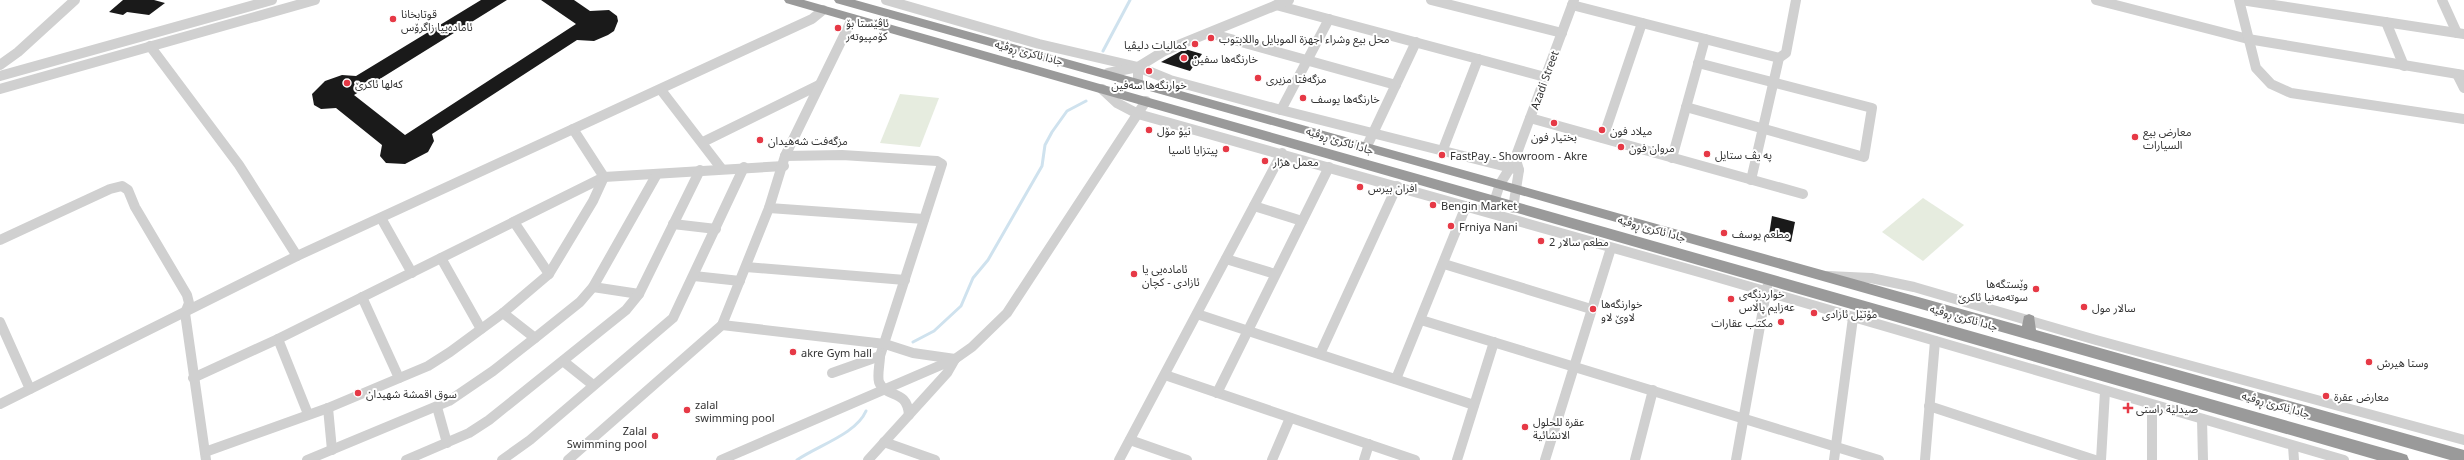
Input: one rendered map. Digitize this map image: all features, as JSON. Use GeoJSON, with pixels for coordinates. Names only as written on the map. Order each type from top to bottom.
{"type":"FeatureCollection","features":[{"type":"Feature","properties":{"kind":"highway","name":"جادا ئاکرێ ڕوڤیە"},"geometry":{"type":"LineString","coordinates":[[790,0],[1494,202],[1643,250],[2401,460]]}},
{"type":"Feature","properties":{"kind":"highway","name":"جادا ئاکرێ ڕوڤیە"},"geometry":{"type":"LineString","coordinates":[[840,0],[909,13],[1138,82],[1366,148],[1500,184],[1822,277],[2464,457]]}},
{"type":"Feature","properties":{"kind":"highway"},"geometry":{"type":"LineString","coordinates":[[2029,320],[2029,335]]}},
{"type":"Feature","properties":{"kind":"street"},"geometry":{"type":"LineString","coordinates":[[0,65],[18,52],[75,0]]}},
{"type":"Feature","properties":{"kind":"street"},"geometry":{"type":"LineString","coordinates":[[0,76],[272,0]]}},
{"type":"Feature","properties":{"kind":"street"},"geometry":{"type":"LineString","coordinates":[[0,89],[315,0]]}},
{"type":"Feature","properties":{"kind":"street"},"geometry":{"type":"LineString","coordinates":[[886,0],[909,13],[1138,67],[1170,80],[1442,152],[1514,166]]}},
{"type":"Feature","properties":{"kind":"street"},"geometry":{"type":"LineString","coordinates":[[1108,73],[1138,67],[1164,51],[1289,0]]}},
{"type":"Feature","properties":{"kind":"street"},"geometry":{"type":"LineString","coordinates":[[1431,0],[1562,33]]}},
{"type":"Feature","properties":{"kind":"street"},"geometry":{"type":"LineString","coordinates":[[1751,180],[1779,58],[1786,53],[1796,0]]}},
{"type":"Feature","properties":{"kind":"street"},"geometry":{"type":"LineString","coordinates":[[2096,0],[2248,39],[2404,66],[2460,74],[2464,88]]}},
{"type":"Feature","properties":{"kind":"street"},"geometry":{"type":"LineString","coordinates":[[2460,34],[2240,0],[2256,68],[2261,76],[2269,83],[2284,90],[2464,119]]}},
{"type":"Feature","properties":{"kind":"street"},"geometry":{"type":"LineString","coordinates":[[2442,0],[2460,34]]}},
{"type":"Feature","properties":{"kind":"street"},"geometry":{"type":"LineString","coordinates":[[1573,2],[1642,23],[1779,58]]}},
{"type":"Feature","properties":{"kind":"street","name":"Azadi Street"},"geometry":{"type":"LineString","coordinates":[[1494,202],[1500,184],[1514,166],[1573,2]]}},
{"type":"Feature","properties":{"kind":"street"},"geometry":{"type":"LineString","coordinates":[[262,3],[262,15]]}},
{"type":"Feature","properties":{"kind":"street"},"geometry":{"type":"LineString","coordinates":[[1276,5],[1545,77]]}},
{"type":"Feature","properties":{"kind":"street"},"geometry":{"type":"LineString","coordinates":[[0,404],[185,313],[296,256],[661,90],[812,19],[823,10]]}},
{"type":"Feature","properties":{"kind":"street"},"geometry":{"type":"LineString","coordinates":[[568,460],[712,336],[722,324],[769,208],[785,161],[819,85],[852,19]]}},
{"type":"Feature","properties":{"kind":"street"},"geometry":{"type":"LineString","coordinates":[[1281,110],[1329,19]]}},
{"type":"Feature","properties":{"kind":"street"},"geometry":{"type":"LineString","coordinates":[[2386,22],[2404,66]]}},
{"type":"Feature","properties":{"kind":"street"},"geometry":{"type":"LineString","coordinates":[[1603,138],[1642,23]]}},
{"type":"Feature","properties":{"kind":"street"},"geometry":{"type":"LineString","coordinates":[[1209,33],[1396,85]]}},
{"type":"Feature","properties":{"kind":"street"},"geometry":{"type":"LineString","coordinates":[[1672,158],[1705,39]]}},
{"type":"Feature","properties":{"kind":"street"},"geometry":{"type":"LineString","coordinates":[[1366,148],[1416,42]]}},
{"type":"Feature","properties":{"kind":"street"},"geometry":{"type":"LineString","coordinates":[[150,46],[239,165],[296,256]]}},
{"type":"Feature","properties":{"kind":"street"},"geometry":{"type":"LineString","coordinates":[[18,52],[16,63],[25,70]]}},
{"type":"Feature","properties":{"kind":"street"},"geometry":{"type":"LineString","coordinates":[[1442,152],[1478,59]]}},
{"type":"Feature","properties":{"kind":"street"},"geometry":{"type":"LineString","coordinates":[[1686,107],[1864,158],[1872,108],[1698,64]]}},
{"type":"Feature","properties":{"kind":"street"},"geometry":{"type":"LineString","coordinates":[[1138,67],[1138,82]]}},
{"type":"Feature","properties":{"kind":"street"},"geometry":{"type":"LineString","coordinates":[[703,142],[819,85]]}},
{"type":"Feature","properties":{"kind":"street"},"geometry":{"type":"LineString","coordinates":[[1102,89],[1117,103],[1138,114],[1282,153],[1611,248],[1643,250]]}},
{"type":"Feature","properties":{"kind":"street"},"geometry":{"type":"LineString","coordinates":[[661,90],[703,142],[721,168]]}},
{"type":"Feature","properties":{"kind":"street"},"geometry":{"type":"LineString","coordinates":[[721,460],[884,390],[955,358],[972,347],[1008,313],[1146,101]]}},
{"type":"Feature","properties":{"kind":"street"},"geometry":{"type":"LineString","coordinates":[[1530,118],[1803,194]]}},
{"type":"Feature","properties":{"kind":"street"},"geometry":{"type":"LineString","coordinates":[[573,129],[604,177]]}},
{"type":"Feature","properties":{"kind":"street"},"geometry":{"type":"LineString","coordinates":[[1120,460],[1282,153]]}},
{"type":"Feature","properties":{"kind":"street"},"geometry":{"type":"LineString","coordinates":[[193,378],[278,339],[604,177],[744,166],[841,154],[940,162],[942,164],[880,356],[879,381],[884,390],[902,396],[909,407],[910,415]]}},
{"type":"Feature","properties":{"kind":"street"},"geometry":{"type":"LineString","coordinates":[[502,460],[530,440],[673,318],[716,229],[744,166]]}},
{"type":"Feature","properties":{"kind":"street","name":"Azadi Street"},"geometry":{"type":"LineString","coordinates":[[1513,208],[1517,189],[1514,166]]}},
{"type":"Feature","properties":{"kind":"street"},"geometry":{"type":"LineString","coordinates":[[1216,393],[1329,167]]}},
{"type":"Feature","properties":{"kind":"street"},"geometry":{"type":"LineString","coordinates":[[406,460],[469,433],[489,420],[621,315],[639,294],[700,170]]}},
{"type":"Feature","properties":{"kind":"street"},"geometry":{"type":"LineString","coordinates":[[307,460],[436,407],[493,371],[580,302],[593,287],[657,174]]}},
{"type":"Feature","properties":{"kind":"street"},"geometry":{"type":"LineString","coordinates":[[0,240],[110,189],[122,186],[128,190],[135,207],[187,295],[188,303],[185,313],[205,456],[308,414],[328,408],[428,366],[481,329],[503,313],[549,274],[593,201],[604,177]]}},
{"type":"Feature","properties":{"kind":"street"},"geometry":{"type":"LineString","coordinates":[[1320,354],[1397,186]]}},
{"type":"Feature","properties":{"kind":"street"},"geometry":{"type":"LineString","coordinates":[[1254,206],[1302,221]]}},
{"type":"Feature","properties":{"kind":"street"},"geometry":{"type":"LineString","coordinates":[[1396,379],[1444,264],[1466,206]]}},
{"type":"Feature","properties":{"kind":"street"},"geometry":{"type":"LineString","coordinates":[[769,208],[924,219]]}},
{"type":"Feature","properties":{"kind":"street"},"geometry":{"type":"LineString","coordinates":[[381,218],[412,273]]}},
{"type":"Feature","properties":{"kind":"street"},"geometry":{"type":"LineString","coordinates":[[514,222],[549,274]]}},
{"type":"Feature","properties":{"kind":"street"},"geometry":{"type":"LineString","coordinates":[[673,224],[716,229]]}},
{"type":"Feature","properties":{"kind":"street"},"geometry":{"type":"LineString","coordinates":[[1546,460],[1573,366],[1611,248]]}},
{"type":"Feature","properties":{"kind":"street"},"geometry":{"type":"LineString","coordinates":[[441,258],[481,329]]}},
{"type":"Feature","properties":{"kind":"street"},"geometry":{"type":"LineString","coordinates":[[1226,259],[1275,274]]}},
{"type":"Feature","properties":{"kind":"street"},"geometry":{"type":"LineString","coordinates":[[1444,264],[1591,309]]}},
{"type":"Feature","properties":{"kind":"street"},"geometry":{"type":"LineString","coordinates":[[746,267],[905,280]]}},
{"type":"Feature","properties":{"kind":"street"},"geometry":{"type":"LineString","coordinates":[[694,276],[740,281]]}},
{"type":"Feature","properties":{"kind":"street"},"geometry":{"type":"LineString","coordinates":[[1822,277],[1858,276],[1886,280],[2464,440]]}},
{"type":"Feature","properties":{"kind":"street"},"geometry":{"type":"LineString","coordinates":[[1736,460],[1767,285],[1853,318],[2344,460]]}},
{"type":"Feature","properties":{"kind":"street"},"geometry":{"type":"LineString","coordinates":[[593,287],[639,294]]}},
{"type":"Feature","properties":{"kind":"street"},"geometry":{"type":"LineString","coordinates":[[362,297],[399,378]]}},
{"type":"Feature","properties":{"kind":"street"},"geometry":{"type":"LineString","coordinates":[[503,313],[535,338]]}},
{"type":"Feature","properties":{"kind":"street"},"geometry":{"type":"LineString","coordinates":[[1197,314],[1474,405]]}},
{"type":"Feature","properties":{"kind":"street"},"geometry":{"type":"LineString","coordinates":[[1834,460],[1853,318]]}},
{"type":"Feature","properties":{"kind":"street"},"geometry":{"type":"LineString","coordinates":[[1421,320],[1879,460]]}},
{"type":"Feature","properties":{"kind":"street"},"geometry":{"type":"LineString","coordinates":[[0,322],[30,389]]}},
{"type":"Feature","properties":{"kind":"street"},"geometry":{"type":"LineString","coordinates":[[722,324],[885,344],[913,353],[955,358]]}},
{"type":"Feature","properties":{"kind":"street"},"geometry":{"type":"LineString","coordinates":[[278,339],[308,414]]}},
{"type":"Feature","properties":{"kind":"street"},"geometry":{"type":"LineString","coordinates":[[1925,460],[1928,406],[1935,341]]}},
{"type":"Feature","properties":{"kind":"street"},"geometry":{"type":"LineString","coordinates":[[1457,460],[1494,342]]}},
{"type":"Feature","properties":{"kind":"street"},"geometry":{"type":"LineString","coordinates":[[832,373],[880,356]]}},
{"type":"Feature","properties":{"kind":"street"},"geometry":{"type":"LineString","coordinates":[[868,460],[947,373],[955,358]]}},
{"type":"Feature","properties":{"kind":"street"},"geometry":{"type":"LineString","coordinates":[[563,361],[593,385]]}},
{"type":"Feature","properties":{"kind":"street"},"geometry":{"type":"LineString","coordinates":[[1165,375],[1415,460]]}},
{"type":"Feature","properties":{"kind":"street"},"geometry":{"type":"LineString","coordinates":[[1635,460],[1652,390]]}},
{"type":"Feature","properties":{"kind":"street"},"geometry":{"type":"LineString","coordinates":[[2101,460],[2105,391]]}},
{"type":"Feature","properties":{"kind":"street"},"geometry":{"type":"LineString","coordinates":[[2152,405],[2152,460]]}},
{"type":"Feature","properties":{"kind":"street"},"geometry":{"type":"LineString","coordinates":[[1928,406],[2095,460]]}},
{"type":"Feature","properties":{"kind":"street"},"geometry":{"type":"LineString","coordinates":[[436,407],[447,443]]}},
{"type":"Feature","properties":{"kind":"street"},"geometry":{"type":"LineString","coordinates":[[328,408],[332,450]]}},
{"type":"Feature","properties":{"kind":"street"},"geometry":{"type":"LineString","coordinates":[[1272,460],[1290,418]]}},
{"type":"Feature","properties":{"kind":"street"},"geometry":{"type":"LineString","coordinates":[[2202,419],[2203,460]]}},
{"type":"Feature","properties":{"kind":"street"},"geometry":{"type":"LineString","coordinates":[[1130,440],[1187,460]]}},
{"type":"Feature","properties":{"kind":"street"},"geometry":{"type":"LineString","coordinates":[[884,442],[935,460]]}},
{"type":"Feature","properties":{"kind":"street"},"geometry":{"type":"LineString","coordinates":[[1364,460],[1369,444]]}},
{"type":"Feature","properties":{"kind":"street"},"geometry":{"type":"LineString","coordinates":[[2293,446],[2294,460]]}},
{"type":"Feature","properties":{"kind":"shaded area"},"geometry":{"type":"Polygon","coordinates":[[[900,94],[939,98],[920,147],[880,143],[900,94]]]}},
{"type":"Feature","properties":{"kind":"shaded area"},"geometry":{"type":"Polygon","coordinates":[[[1923,198],[1964,225],[1923,261],[1882,232],[1923,198]]]}},
{"type":"Feature","properties":{"kind":"building"},"geometry":{"type":"Polygon","coordinates":[[[123,0],[154,0],[165,3],[149,15],[127,12],[123,15],[109,12],[123,0]]]}},
{"type":"Feature","properties":{"kind":"building","name":"کەلها ئاکرێ"},"geometry":{"type":"Polygon","coordinates":[[[481,0],[507,0],[354,95],[405,135],[576,24],[541,0],[574,0],[590,11],[609,10],[617,16],[618,21],[614,31],[608,35],[594,41],[577,40],[432,134],[434,141],[428,152],[405,164],[386,163],[380,156],[382,145],[336,108],[321,109],[314,105],[312,94],[325,81],[342,75],[356,76],[481,0]]]}},
{"type":"Feature","properties":{"kind":"building","name":"خارنگەها سفين"},"geometry":{"type":"Polygon","coordinates":[[[1185,49],[1202,54],[1190,71],[1161,62],[1185,49]]]}},
{"type":"Feature","properties":{"kind":"building"},"geometry":{"type":"Polygon","coordinates":[[[1772,216],[1795,222],[1791,242],[1769,235],[1772,216]]]}},
{"type":"Feature","properties":{"kind":"waterway"},"geometry":{"type":"LineString","coordinates":[[1103,51],[1130,0]]}},
{"type":"Feature","properties":{"kind":"waterway"},"geometry":{"type":"LineString","coordinates":[[913,342],[934,331],[961,306],[973,278],[988,260],[1042,166],[1045,145],[1052,132],[1067,111],[1086,101]]}},
{"type":"Feature","properties":{"kind":"waterway"},"geometry":{"type":"LineString","coordinates":[[797,460],[846,433],[861,419],[866,411]]}},
{"type":"Feature","properties":{"kind":"place","name":"قوتابخانا ئامادەییا زاگرۆس"},"geometry":{"type":"Point","coordinates":[393,19]}},
{"type":"Feature","properties":{"kind":"place","name":"ئاڤێستا بۆ کۆمپیوتەر"},"geometry":{"type":"Point","coordinates":[838,28]}},
{"type":"Feature","properties":{"kind":"place","name":"محل بيع وشراء اجهزة الموبايل واللابتوب"},"geometry":{"type":"Point","coordinates":[1211,38]}},
{"type":"Feature","properties":{"kind":"place","name":"كماليات دليڤيا"},"geometry":{"type":"Point","coordinates":[1195,44]}},
{"type":"Feature","properties":{"kind":"place","name":"خارنگەها سفين"},"geometry":{"type":"Point","coordinates":[1184,58]}},
{"type":"Feature","properties":{"kind":"place","name":"خوارنگەھا سەفین"},"geometry":{"type":"Point","coordinates":[1149,71]}},
{"type":"Feature","properties":{"kind":"place","name":"مزگەفتا مزیری"},"geometry":{"type":"Point","coordinates":[1258,78]}},
{"type":"Feature","properties":{"kind":"place","name":"کەلها ئاکرێ"},"geometry":{"type":"Point","coordinates":[347,83]}},
{"type":"Feature","properties":{"kind":"place","name":"خارنگەها یوسف"},"geometry":{"type":"Point","coordinates":[1303,98]}},
{"type":"Feature","properties":{"kind":"place","name":"بختيار فون"},"geometry":{"type":"Point","coordinates":[1554,123]}},
{"type":"Feature","properties":{"kind":"place","name":"نیۆ مۆل"},"geometry":{"type":"Point","coordinates":[1149,130]}},
{"type":"Feature","properties":{"kind":"place","name":"ميلاد فون"},"geometry":{"type":"Point","coordinates":[1602,130]}},
{"type":"Feature","properties":{"kind":"place","name":"معارض بيع السيارات"},"geometry":{"type":"Point","coordinates":[2135,137]}},
{"type":"Feature","properties":{"kind":"place","name":"مزگەفت شه‌هيدان"},"geometry":{"type":"Point","coordinates":[760,140]}},
{"type":"Feature","properties":{"kind":"place","name":"مروان فون"},"geometry":{"type":"Point","coordinates":[1621,147]}},
{"type":"Feature","properties":{"kind":"place","name":"پیتزایا ئاسیا"},"geometry":{"type":"Point","coordinates":[1226,149]}},
{"type":"Feature","properties":{"kind":"place","name":"په يڤ ستايل"},"geometry":{"type":"Point","coordinates":[1707,154]}},
{"type":"Feature","properties":{"kind":"place","name":"FastPay - Showroom - Akre"},"geometry":{"type":"Point","coordinates":[1442,155]}},
{"type":"Feature","properties":{"kind":"place","name":"معمل هژار"},"geometry":{"type":"Point","coordinates":[1265,161]}},
{"type":"Feature","properties":{"kind":"place","name":"افران بيرس"},"geometry":{"type":"Point","coordinates":[1360,187]}},
{"type":"Feature","properties":{"kind":"place","name":"Bengin Market"},"geometry":{"type":"Point","coordinates":[1433,205]}},
{"type":"Feature","properties":{"kind":"place","name":"Frniya Nani"},"geometry":{"type":"Point","coordinates":[1451,226]}},
{"type":"Feature","properties":{"kind":"place","name":"مطعم يوسف"},"geometry":{"type":"Point","coordinates":[1724,233]}},
{"type":"Feature","properties":{"kind":"place","name":"مطعم سالار 2"},"geometry":{"type":"Point","coordinates":[1541,241]}},
{"type":"Feature","properties":{"kind":"place","name":"ئامادەیی یا ئازادی - کچان"},"geometry":{"type":"Point","coordinates":[1134,274]}},
{"type":"Feature","properties":{"kind":"place","name":"وێستگەها سوتەمەنیا ئاکرێ"},"geometry":{"type":"Point","coordinates":[2036,289]}},
{"type":"Feature","properties":{"kind":"place","name":"خواردنگەی عەزایم پاڵاس"},"geometry":{"type":"Point","coordinates":[1731,299]}},
{"type":"Feature","properties":{"kind":"place","name":"سالار مول"},"geometry":{"type":"Point","coordinates":[2084,307]}},
{"type":"Feature","properties":{"kind":"place","name":"خوارنگەھا لاوێ لاو"},"geometry":{"type":"Point","coordinates":[1593,309]}},
{"type":"Feature","properties":{"kind":"place","name":"مۆتێل ئازادی"},"geometry":{"type":"Point","coordinates":[1814,313]}},
{"type":"Feature","properties":{"kind":"place","name":"مكتب عقارات"},"geometry":{"type":"Point","coordinates":[1781,322]}},
{"type":"Feature","properties":{"kind":"place","name":"akre Gym hall"},"geometry":{"type":"Point","coordinates":[793,352]}},
{"type":"Feature","properties":{"kind":"place","name":"وستا هيرش"},"geometry":{"type":"Point","coordinates":[2369,362]}},
{"type":"Feature","properties":{"kind":"place","name":"سوق اقمشة شهيدان"},"geometry":{"type":"Point","coordinates":[358,393]}},
{"type":"Feature","properties":{"kind":"place","name":"معارض عقرة"},"geometry":{"type":"Point","coordinates":[2326,396]}},
{"type":"Feature","properties":{"kind":"place","name":"صيدلية راستى"},"geometry":{"type":"Point","coordinates":[2128,408]}},
{"type":"Feature","properties":{"kind":"place","name":"zalal swimming pool"},"geometry":{"type":"Point","coordinates":[687,410]}},
{"type":"Feature","properties":{"kind":"place","name":"عقرة للحلول الانشائیة"},"geometry":{"type":"Point","coordinates":[1525,427]}},
{"type":"Feature","properties":{"kind":"place","name":"Zalal Swimming pool"},"geometry":{"type":"Point","coordinates":[655,436]}}]}
